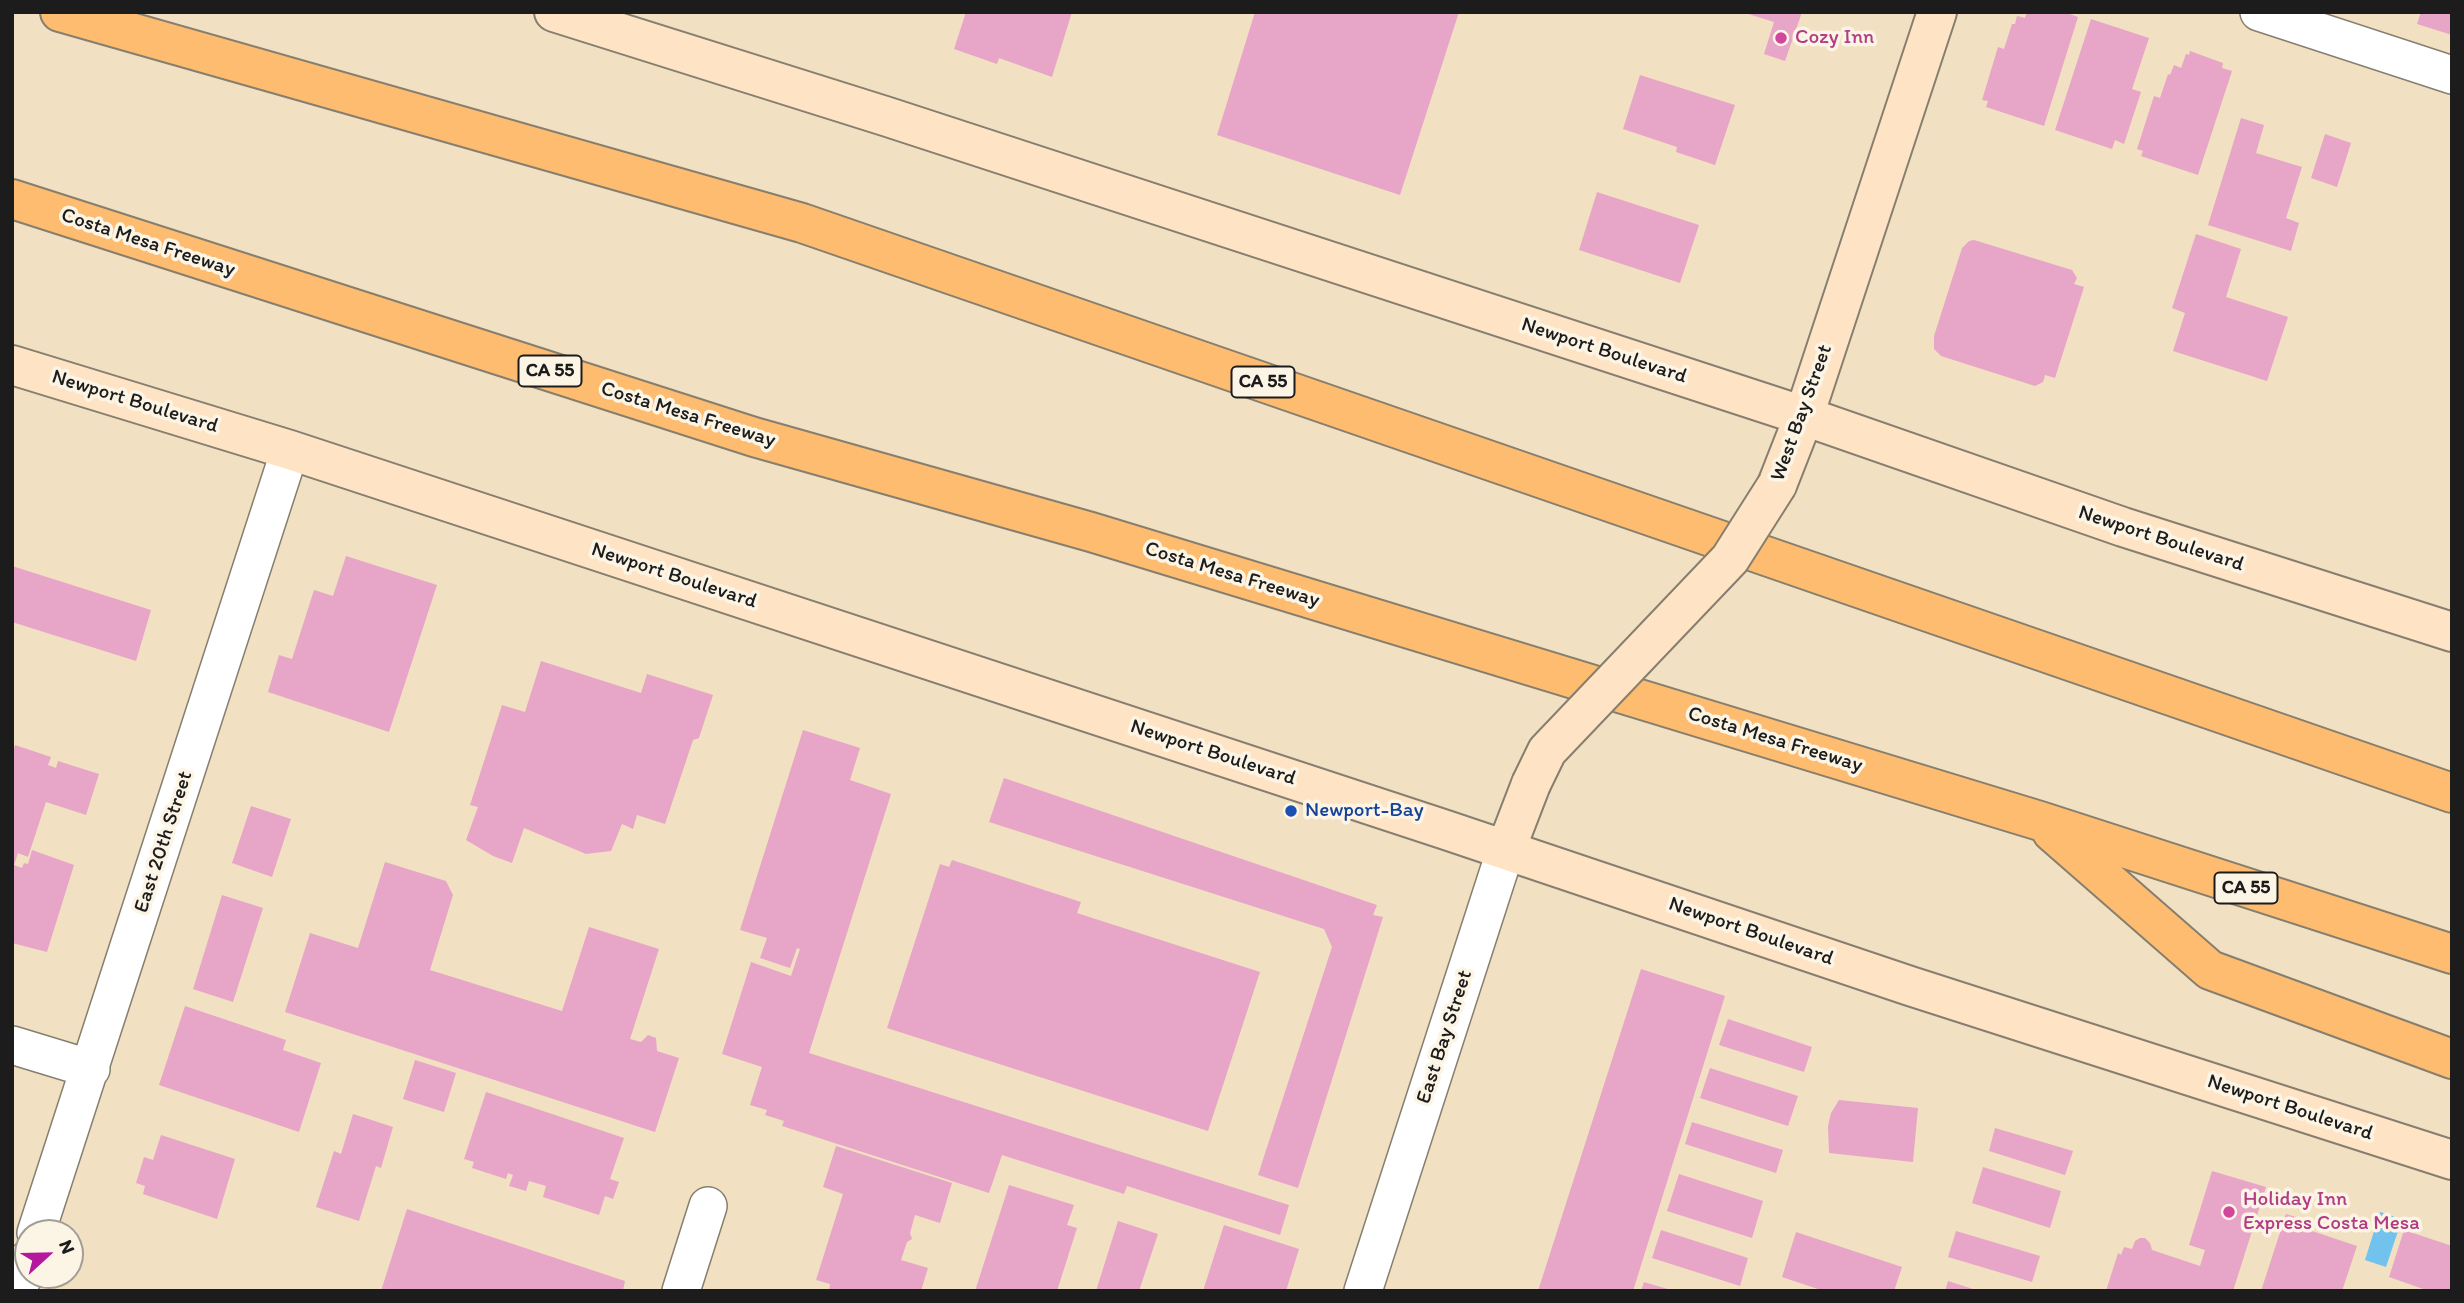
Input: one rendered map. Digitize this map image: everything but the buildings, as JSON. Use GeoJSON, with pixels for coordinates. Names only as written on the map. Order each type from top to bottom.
{"type":"FeatureCollection","features":[{"type":"Feature","properties":{"kind":"highway","name":"CA 55"},"geometry":{"type":"LineString","coordinates":[[60,12],[802,223],[2452,793]]}},
{"type":"Feature","properties":{"kind":"highway","name":"Costa Mesa Freeway"},"geometry":{"type":"LineString","coordinates":[[12,200],[754,437],[1104,536],[2040,821],[2452,954]]}},
{"type":"Feature","properties":{"kind":"highway"},"geometry":{"type":"LineString","coordinates":[[2040,821],[2210,970],[2452,1059]]}},
{"type":"Feature","properties":{"kind":"main road","name":"Newport Boulevard"},"geometry":{"type":"LineString","coordinates":[[554,12],[888,117],[1804,416],[2111,524],[2452,632]]}},
{"type":"Feature","properties":{"kind":"main road","name":"West Bay Street"},"geometry":{"type":"LineString","coordinates":[[1531,784],[1547,751],[1730,559],[1777,485],[1804,416],[1937,12]]}},
{"type":"Feature","properties":{"kind":"main road","name":"Newport Boulevard"},"geometry":{"type":"LineString","coordinates":[[12,365],[290,450],[1506,849],[1923,990],[2452,1160]]}},
{"type":"Feature","properties":{"kind":"main road","name":"East Bay Street"},"geometry":{"type":"LineString","coordinates":[[1506,849],[1531,784]]}},
{"type":"Feature","properties":{"kind":"street"},"geometry":{"type":"LineString","coordinates":[[2259,12],[2452,75]]}},
{"type":"Feature","properties":{"kind":"street","name":"East 20th Street"},"geometry":{"type":"LineString","coordinates":[[41,1219],[290,450]]}},
{"type":"Feature","properties":{"kind":"street","name":"East Bay Street"},"geometry":{"type":"LineString","coordinates":[[1363,1291],[1506,849]]}},
{"type":"Feature","properties":{"kind":"street"},"geometry":{"type":"LineString","coordinates":[[12,1045],[91,1069]]}},
{"type":"Feature","properties":{"kind":"street"},"geometry":{"type":"LineString","coordinates":[[681,1291],[708,1206]]}},
{"type":"Feature","properties":{"kind":"water"},"geometry":{"type":"Polygon","coordinates":[[[2380,1212],[2402,1219],[2386,1267],[2365,1260],[2380,1212]]]}},
{"type":"Feature","properties":{"kind":"place","name":"Cozy Inn"},"geometry":{"type":"Point","coordinates":[1781,38]}},
{"type":"Feature","properties":{"kind":"place","name":"Newport-Bay"},"geometry":{"type":"Point","coordinates":[1291,811]}},
{"type":"Feature","properties":{"kind":"place","name":"Holiday Inn Express Costa Mesa"},"geometry":{"type":"Point","coordinates":[2229,1212]}}]}
